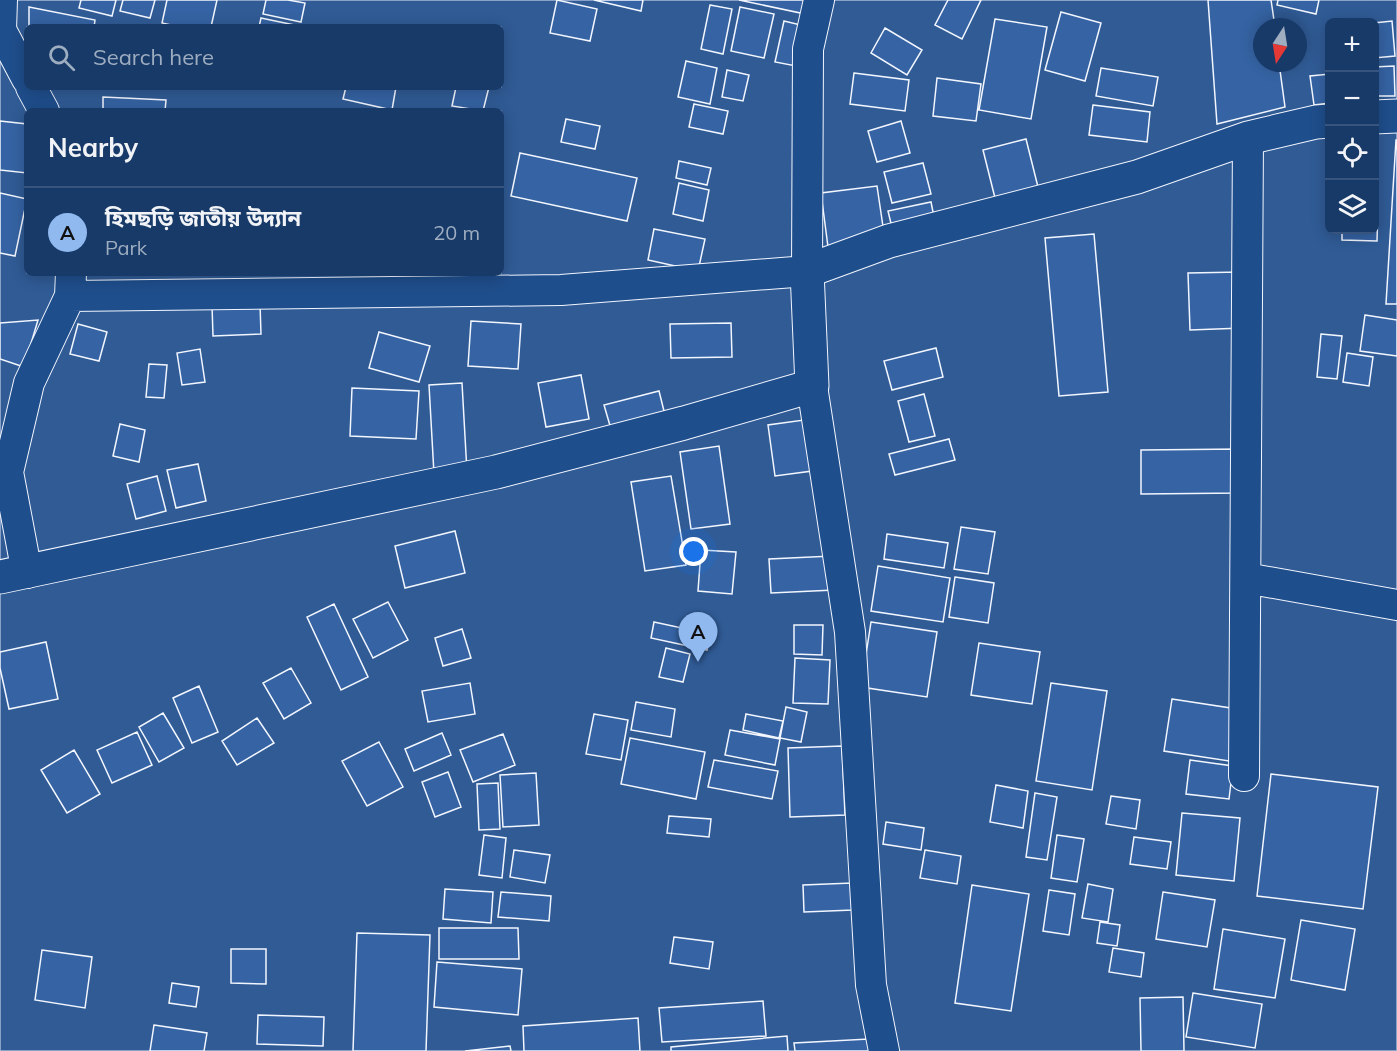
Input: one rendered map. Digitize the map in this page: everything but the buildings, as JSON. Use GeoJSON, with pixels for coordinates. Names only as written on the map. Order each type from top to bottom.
{"type":"FeatureCollection","features":[{"type":"Feature","properties":{"kind":"street"},"geometry":{"type":"LineString","coordinates":[[2,0],[2,30],[24,73]]}},
{"type":"Feature","properties":{"kind":"street"},"geometry":{"type":"LineString","coordinates":[[819,0],[808,49],[807,271],[812,386],[850,632],[871,985],[884,1051]]}},
{"type":"Feature","properties":{"kind":"street"},"geometry":{"type":"LineString","coordinates":[[33,90],[42,108]]}},
{"type":"Feature","properties":{"kind":"street"},"geometry":{"type":"LineString","coordinates":[[1379,117],[1397,116]]}},
{"type":"Feature","properties":{"kind":"street"},"geometry":{"type":"LineString","coordinates":[[812,386],[684,423],[496,472],[13,575],[8,472],[28,383],[71,285],[561,290],[807,271],[889,241],[1137,177],[1248,138],[1325,121]]}},
{"type":"Feature","properties":{"kind":"street"},"geometry":{"type":"LineString","coordinates":[[1244,776],[1248,138]]}},
{"type":"Feature","properties":{"kind":"street"},"geometry":{"type":"LineString","coordinates":[[1246,578],[1397,605]]}},
{"type":"Feature","properties":{"kind":"shaded area"},"geometry":{"type":"Polygon","coordinates":[[[0,0],[1397,0],[1397,1051],[0,1051],[0,0]]]}},
{"type":"Feature","properties":{"kind":"place","name":"হিমছড়ি জাতীয় উদ্যান"},"geometry":{"type":"Point","coordinates":[698,662]}}]}
